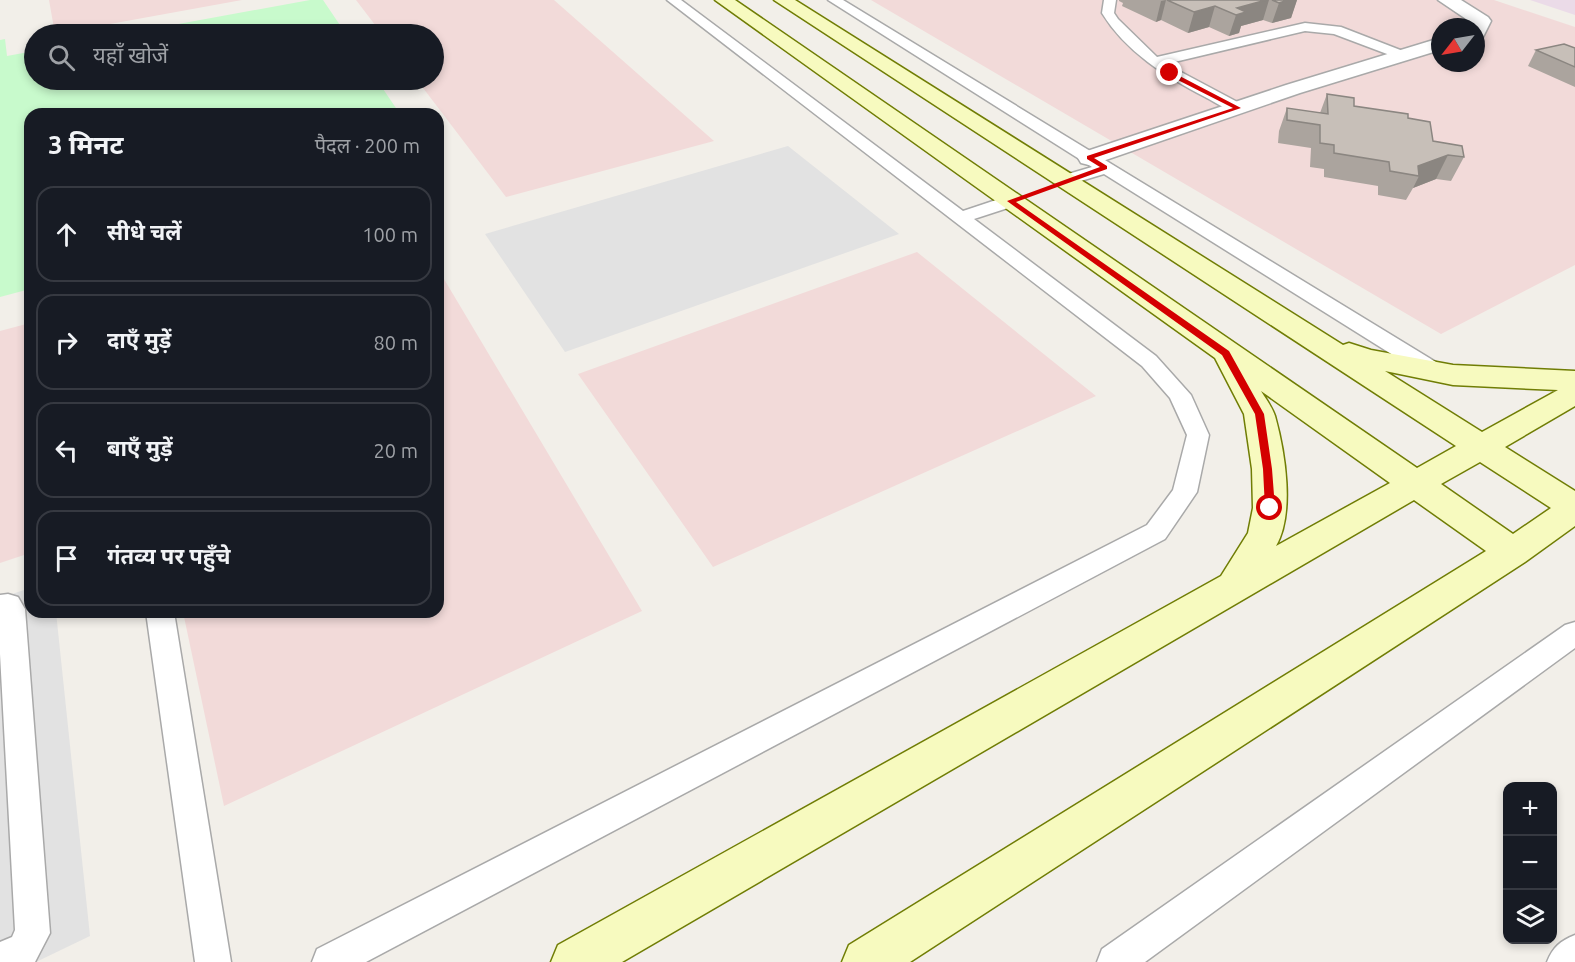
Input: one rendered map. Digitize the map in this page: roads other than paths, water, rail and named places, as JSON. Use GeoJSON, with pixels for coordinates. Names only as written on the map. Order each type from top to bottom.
{"type":"FeatureCollection","features":[{"type":"Feature","properties":{"kind":"main road"},"geometry":{"type":"LineString","coordinates":[[724,0],[1037,191],[1303,333],[1575,508],[1513,552],[866,962]]}},
{"type":"Feature","properties":{"kind":"main road"},"geometry":{"type":"LineString","coordinates":[[783,0],[1037,191],[1226,353],[1413,485],[1513,552]]}},
{"type":"Feature","properties":{"kind":"main road"},"geometry":{"type":"LineString","coordinates":[[1303,333],[1365,358],[1436,372],[1518,380],[1575,381]]}},
{"type":"Feature","properties":{"kind":"main road"},"geometry":{"type":"LineString","coordinates":[[1226,353],[1259,414],[1268,469],[1270,508],[1265,535],[1234,587]]}},
{"type":"Feature","properties":{"kind":"main road"},"geometry":{"type":"LineString","coordinates":[[575,962],[1575,393]]}},
{"type":"Feature","properties":{"kind":"street"},"geometry":{"type":"LineString","coordinates":[[1447,0],[1477,18]]}},
{"type":"Feature","properties":{"kind":"street"},"geometry":{"type":"LineString","coordinates":[[1097,163],[1238,108],[1431,47]]}},
{"type":"Feature","properties":{"kind":"lane"},"geometry":{"type":"LineString","coordinates":[[330,962],[1156,532],[1185,492],[1198,435],[1180,395],[1149,361],[673,0]]}},
{"type":"Feature","properties":{"kind":"lane"},"geometry":{"type":"LineString","coordinates":[[834,0],[1436,372]]}},
{"type":"Feature","properties":{"kind":"lane"},"geometry":{"type":"LineString","coordinates":[[1110,0],[1108,13],[1113,21],[1154,62],[1170,73],[1238,108]]}},
{"type":"Feature","properties":{"kind":"lane"},"geometry":{"type":"LineString","coordinates":[[1154,62],[1305,27],[1336,30],[1403,56]]}},
{"type":"Feature","properties":{"kind":"lane"},"geometry":{"type":"LineString","coordinates":[[960,218],[1037,191],[1097,163]]}},
{"type":"Feature","properties":{"kind":"lane"},"geometry":{"type":"LineString","coordinates":[[0,606],[8,605],[11,609],[33,933],[24,949],[0,961]]}},
{"type":"Feature","properties":{"kind":"lane"},"geometry":{"type":"LineString","coordinates":[[161,618],[213,962]]}},
{"type":"Feature","properties":{"kind":"lane"},"geometry":{"type":"LineString","coordinates":[[1115,962],[1575,633]]}},
{"type":"Feature","properties":{"kind":"lane"},"geometry":{"type":"LineString","coordinates":[[1565,962],[1575,953]]}}]}
